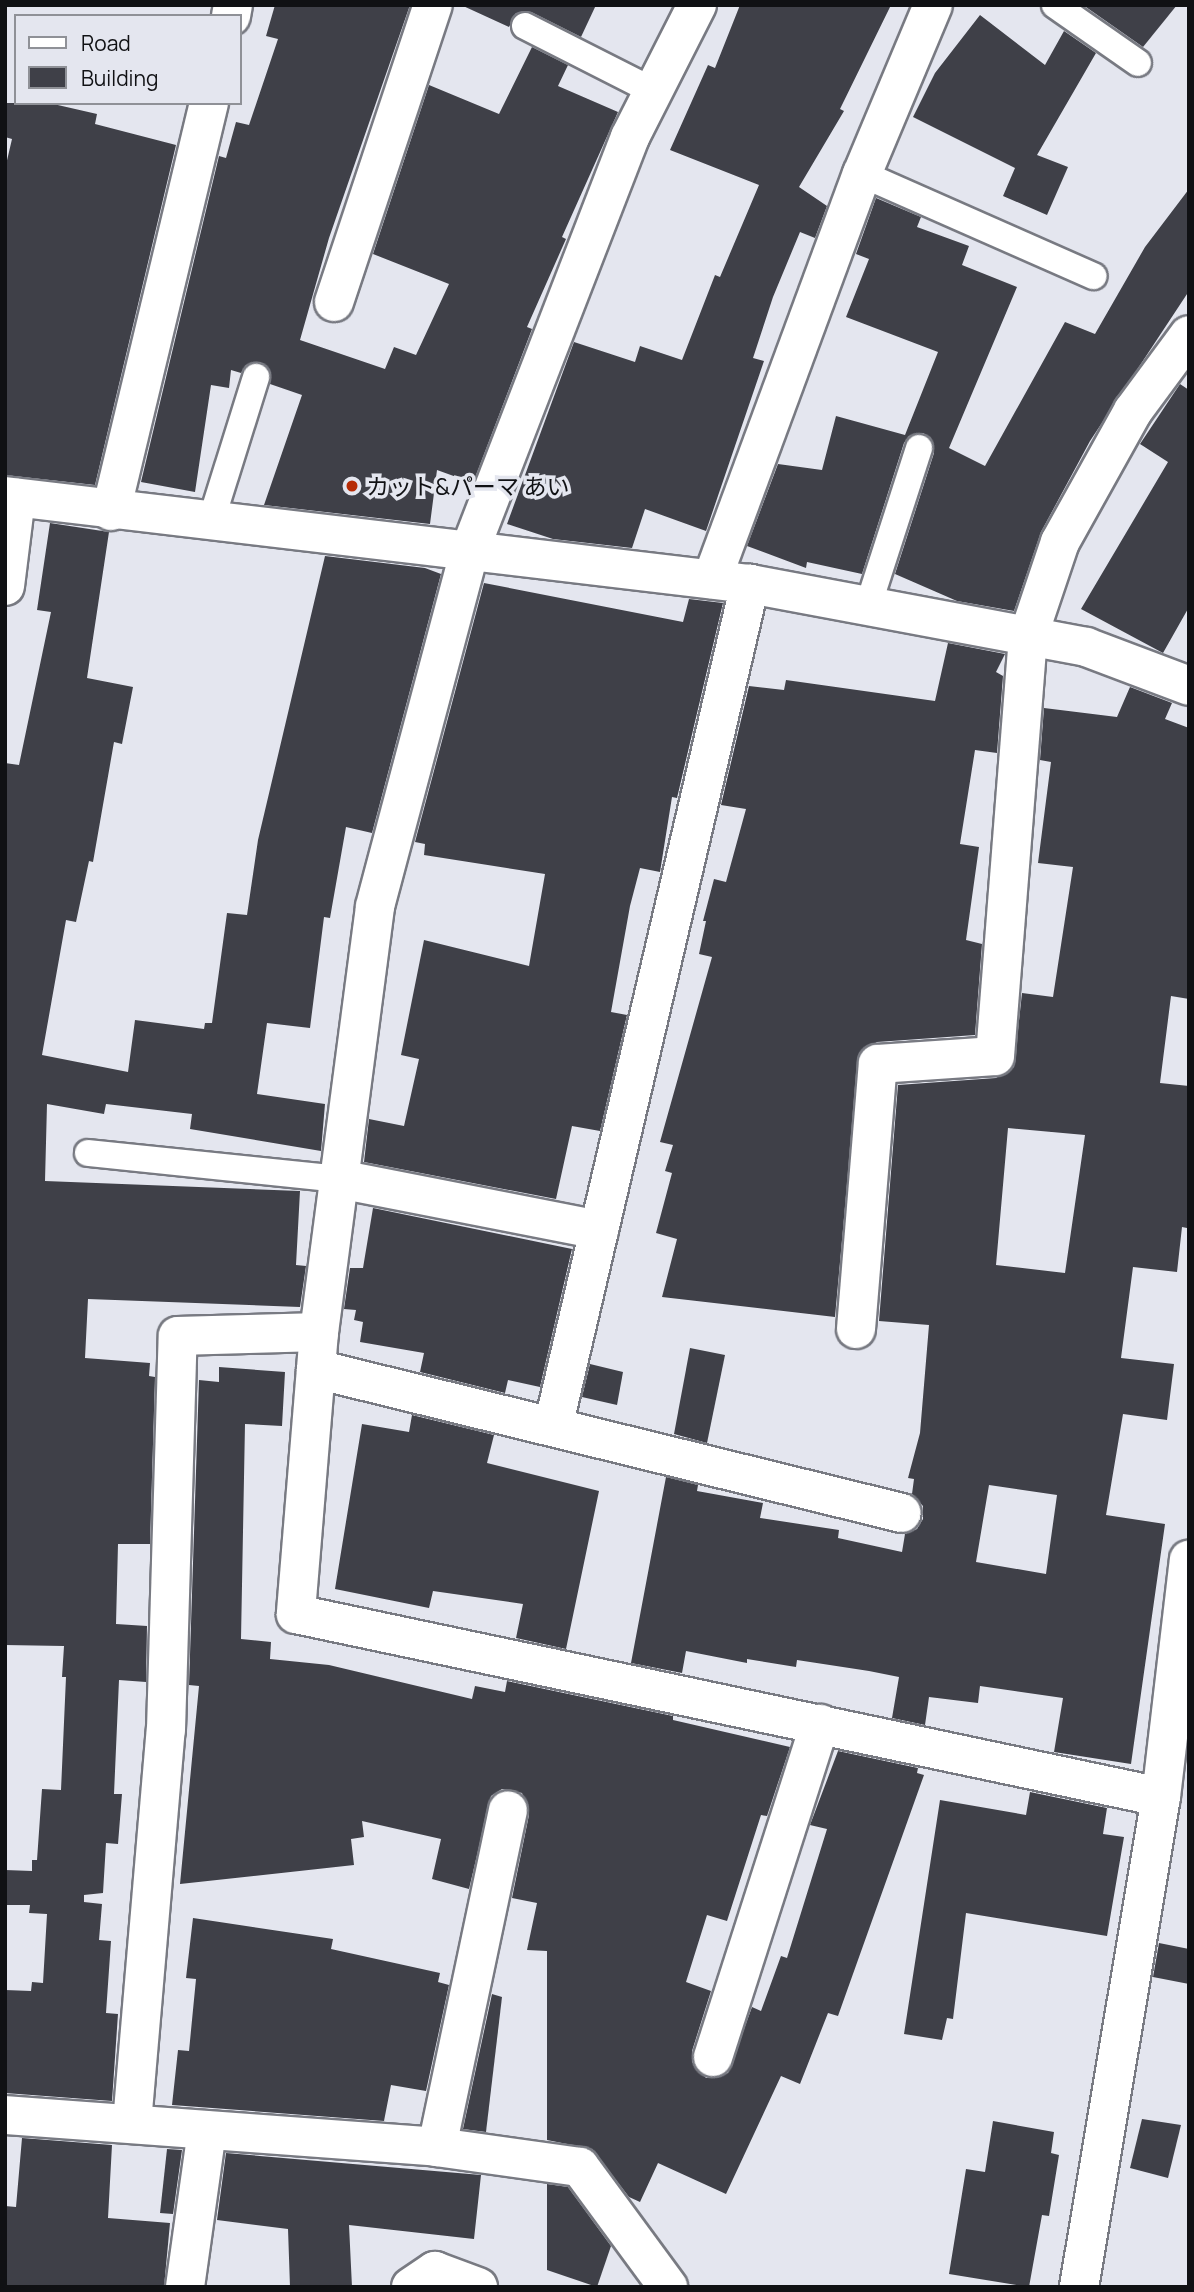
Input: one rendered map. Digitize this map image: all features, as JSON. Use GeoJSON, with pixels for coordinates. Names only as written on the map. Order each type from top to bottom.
{"type":"FeatureCollection","features":[{"type":"Feature","properties":{"kind":"street"},"geometry":{"type":"LineString","coordinates":[[334,302],[433,5]]}},
{"type":"Feature","properties":{"kind":"street"},"geometry":{"type":"LineString","coordinates":[[697,5],[630,137],[469,552],[375,907],[317,1351],[296,1614],[1161,1797]]}},
{"type":"Feature","properties":{"kind":"street"},"geometry":{"type":"LineString","coordinates":[[712,579],[862,174],[933,5]]}},
{"type":"Feature","properties":{"kind":"street"},"geometry":{"type":"LineString","coordinates":[[111,512],[209,105]]}},
{"type":"Feature","properties":{"kind":"street"},"geometry":{"type":"LineString","coordinates":[[856,1329],[878,1064],[995,1056],[1028,637],[1060,542],[1133,411],[1189,335]]}},
{"type":"Feature","properties":{"kind":"street"},"geometry":{"type":"LineString","coordinates":[[5,586],[10,497],[111,512],[211,521],[750,584],[1086,647],[1189,686]]}},
{"type":"Feature","properties":{"kind":"street"},"geometry":{"type":"LineString","coordinates":[[553,1427],[750,584]]}},
{"type":"Feature","properties":{"kind":"street"},"geometry":{"type":"LineString","coordinates":[[339,1179],[599,1230]]}},
{"type":"Feature","properties":{"kind":"street"},"geometry":{"type":"LineString","coordinates":[[132,2123],[166,1730],[178,1336],[317,1351],[553,1427],[902,1513]]}},
{"type":"Feature","properties":{"kind":"street"},"geometry":{"type":"LineString","coordinates":[[1079,2287],[1161,1797],[1189,1560]]}},
{"type":"Feature","properties":{"kind":"street"},"geometry":{"type":"LineString","coordinates":[[713,2057],[820,1724]]}},
{"type":"Feature","properties":{"kind":"street"},"geometry":{"type":"LineString","coordinates":[[437,2147],[508,1810]]}},
{"type":"Feature","properties":{"kind":"street"},"geometry":{"type":"LineString","coordinates":[[5,2115],[437,2147],[580,2168],[668,2287]]}},
{"type":"Feature","properties":{"kind":"street"},"geometry":{"type":"LineString","coordinates":[[185,2287],[207,2131]]}},
{"type":"Feature","properties":{"kind":"street"},"geometry":{"type":"LineString","coordinates":[[411,2287],[435,2271],[478,2287]]}},
{"type":"Feature","properties":{"kind":"lane"},"geometry":{"type":"LineString","coordinates":[[1055,5],[1138,63]]}},
{"type":"Feature","properties":{"kind":"lane"},"geometry":{"type":"LineString","coordinates":[[525,26],[653,91]]}},
{"type":"Feature","properties":{"kind":"lane"},"geometry":{"type":"LineString","coordinates":[[862,174],[1093,276]]}},
{"type":"Feature","properties":{"kind":"lane"},"geometry":{"type":"LineString","coordinates":[[211,521],[256,377]]}},
{"type":"Feature","properties":{"kind":"lane"},"geometry":{"type":"LineString","coordinates":[[868,606],[919,448]]}},
{"type":"Feature","properties":{"kind":"lane"},"geometry":{"type":"LineString","coordinates":[[88,1153],[339,1179]]}},
{"type":"Feature","properties":{"kind":"building"},"geometry":{"type":"Polygon","coordinates":[[[275,5],[410,5],[329,238],[300,340],[385,369],[394,347],[416,355],[449,284],[373,254],[429,85],[499,114],[532,47],[568,65],[558,86],[618,112],[562,237],[566,239],[527,327],[532,329],[473,483],[437,470],[430,524],[264,505],[302,395],[270,384],[271,373],[260,362],[246,365],[241,373],[231,370],[229,388],[211,385],[195,492],[141,482],[219,156],[226,158],[236,122],[249,125],[278,39],[266,36],[275,5]]]}},
{"type":"Feature","properties":{"kind":"building"},"geometry":{"type":"Polygon","coordinates":[[[461,5],[596,5],[581,37],[531,12],[516,13],[509,27],[461,5]]]}},
{"type":"Feature","properties":{"kind":"building"},"geometry":{"type":"Polygon","coordinates":[[[740,5],[891,5],[840,109],[844,111],[799,187],[827,206],[815,238],[800,232],[773,297],[753,358],[764,361],[706,531],[645,509],[632,548],[553,539],[507,524],[574,342],[635,362],[640,346],[682,360],[715,275],[720,277],[759,185],[670,150],[708,65],[715,68],[740,5]]]}},
{"type":"Feature","properties":{"kind":"building"},"geometry":{"type":"Polygon","coordinates":[[[1083,5],[1177,5],[1143,47],[1083,5]]]}},
{"type":"Feature","properties":{"kind":"building"},"geometry":{"type":"Polygon","coordinates":[[[980,15],[1045,65],[1064,31],[1096,53],[1037,155],[1068,167],[1047,215],[1003,196],[1015,168],[913,117],[935,73],[980,15]]]}},
{"type":"Feature","properties":{"kind":"building"},"geometry":{"type":"Polygon","coordinates":[[[5,103],[58,105],[97,114],[95,124],[176,145],[95,485],[5,475],[5,169],[12,139],[5,137],[5,103]]]}},
{"type":"Feature","properties":{"kind":"building"},"geometry":{"type":"Polygon","coordinates":[[[1189,189],[1189,291],[1090,441],[1041,532],[1014,611],[957,601],[895,574],[934,453],[931,438],[923,433],[909,436],[904,443],[862,574],[807,562],[806,568],[747,546],[778,464],[822,470],[836,416],[905,435],[938,352],[846,317],[869,259],[856,254],[876,198],[921,217],[917,227],[969,246],[962,265],[1017,287],[949,448],[985,466],[1065,322],[1095,334],[1145,247],[1189,189]]]}},
{"type":"Feature","properties":{"kind":"building"},"geometry":{"type":"Polygon","coordinates":[[[1180,384],[1189,390],[1189,607],[1163,653],[1081,609],[1168,462],[1140,444],[1180,384]]]}},
{"type":"Feature","properties":{"kind":"building"},"geometry":{"type":"Polygon","coordinates":[[[50,523],[109,532],[87,678],[133,687],[122,744],[114,742],[93,862],[89,861],[76,922],[66,920],[42,1055],[128,1072],[135,1020],[204,1029],[205,1023],[212,1023],[227,913],[247,915],[258,840],[325,556],[425,568],[441,574],[372,833],[346,827],[330,918],[324,917],[310,1028],[267,1023],[257,1094],[325,1104],[321,1151],[190,1129],[192,1114],[106,1104],[104,1114],[47,1104],[45,1181],[300,1191],[296,1265],[306,1266],[300,1307],[88,1299],[85,1358],[150,1363],[149,1376],[155,1377],[150,1544],[118,1544],[116,1624],[147,1626],[146,1682],[119,1680],[114,1794],[122,1794],[118,1844],[106,1843],[103,1893],[84,1895],[84,1902],[102,1904],[99,1940],[111,1941],[106,2013],[118,2014],[112,2101],[5,2093],[5,1990],[31,1991],[32,1982],[43,1983],[47,1914],[29,1913],[30,1905],[5,1905],[5,1870],[32,1871],[32,1860],[37,1860],[42,1789],[61,1790],[66,1677],[62,1677],[64,1646],[5,1645],[5,763],[19,765],[51,612],[37,610],[50,523]]]}},
{"type":"Feature","properties":{"kind":"building"},"geometry":{"type":"Polygon","coordinates":[[[484,583],[683,622],[689,599],[723,603],[677,798],[672,797],[660,872],[640,868],[630,906],[611,1012],[627,1015],[600,1131],[572,1126],[556,1199],[364,1162],[369,1119],[404,1126],[419,1059],[401,1055],[424,940],[529,966],[545,874],[424,855],[425,844],[415,842],[484,583]]]}},
{"type":"Feature","properties":{"kind":"building"},"geometry":{"type":"Polygon","coordinates":[[[948,643],[1005,654],[996,672],[1003,676],[997,753],[975,750],[960,844],[979,847],[966,940],[982,944],[975,1035],[877,1042],[859,1053],[835,1317],[662,1297],[677,1239],[656,1233],[672,1173],[665,1171],[673,1145],[660,1142],[712,957],[699,954],[706,921],[703,921],[714,879],[726,882],[746,809],[721,805],[749,686],[784,690],[786,680],[935,701],[948,643]]]}},
{"type":"Feature","properties":{"kind":"building"},"geometry":{"type":"Polygon","coordinates":[[[1130,687],[1172,703],[1165,719],[1189,728],[1189,999],[1171,996],[1160,1083],[1189,1086],[1187,1228],[1182,1227],[1177,1272],[1133,1267],[1121,1358],[1174,1364],[1167,1420],[1123,1414],[1106,1515],[1165,1524],[1131,1764],[1054,1752],[1063,1698],[980,1686],[978,1703],[929,1697],[925,1725],[892,1718],[899,1677],[797,1660],[796,1667],[747,1659],[747,1663],[686,1651],[682,1673],[631,1663],[666,1477],[698,1485],[697,1491],[763,1503],[760,1518],[839,1530],[838,1538],[902,1552],[905,1534],[917,1529],[923,1519],[923,1506],[912,1494],[914,1479],[908,1478],[920,1433],[929,1325],[879,1321],[898,1085],[996,1078],[1014,1067],[1022,993],[1053,997],[1073,867],[1038,863],[1051,762],[1040,760],[1044,708],[1117,717],[1130,687]],[[1008,1128],[996,1265],[1065,1273],[1085,1135],[1008,1128]],[[989,1485],[976,1562],[1046,1574],[1057,1495],[989,1485]]]}},
{"type":"Feature","properties":{"kind":"building"},"geometry":{"type":"Polygon","coordinates":[[[373,1208],[572,1249],[540,1387],[508,1380],[505,1393],[420,1372],[424,1353],[360,1342],[363,1322],[354,1320],[356,1310],[344,1309],[350,1268],[363,1268],[373,1208]]]}},
{"type":"Feature","properties":{"kind":"building"},"geometry":{"type":"Polygon","coordinates":[[[690,1348],[725,1355],[707,1443],[674,1434],[690,1348]]]}},
{"type":"Feature","properties":{"kind":"building"},"geometry":{"type":"Polygon","coordinates":[[[590,1364],[623,1372],[617,1405],[582,1397],[590,1364]]]}},
{"type":"Feature","properties":{"kind":"building"},"geometry":{"type":"Polygon","coordinates":[[[219,1367],[285,1372],[282,1426],[245,1424],[241,1639],[271,1642],[270,1659],[329,1665],[472,1699],[475,1686],[505,1692],[507,1681],[673,1716],[673,1720],[790,1747],[767,1816],[761,1815],[727,1921],[707,1915],[686,1982],[711,1991],[692,2051],[692,2062],[706,2078],[728,2073],[752,2007],[761,2011],[781,1956],[787,1958],[827,1829],[810,1825],[838,1751],[918,1768],[917,1773],[924,1775],[838,2016],[828,2013],[800,2084],[781,2076],[726,2194],[658,2163],[640,2202],[629,2197],[592,2149],[547,2140],[547,1951],[527,1950],[537,1903],[512,1898],[529,1815],[522,1793],[502,1789],[491,1796],[469,1889],[432,1879],[441,1839],[362,1821],[364,1837],[351,1839],[354,1865],[180,1884],[199,1686],[189,1685],[199,1380],[219,1382],[219,1367]]]}},
{"type":"Feature","properties":{"kind":"building"},"geometry":{"type":"Polygon","coordinates":[[[412,1415],[494,1435],[487,1463],[599,1491],[566,1649],[516,1638],[523,1604],[433,1591],[429,1608],[335,1589],[362,1424],[409,1432],[412,1415]]]}},
{"type":"Feature","properties":{"kind":"building"},"geometry":{"type":"Polygon","coordinates":[[[1030,1792],[1107,1808],[1103,1834],[1124,1837],[1107,1936],[966,1913],[953,2019],[947,2018],[942,2040],[904,2034],[940,1800],[1026,1815],[1030,1792]]]}},
{"type":"Feature","properties":{"kind":"building"},"geometry":{"type":"Polygon","coordinates":[[[193,1918],[333,1939],[331,1949],[440,1973],[438,1982],[449,1985],[426,2091],[391,2085],[384,2121],[172,2105],[178,2050],[189,2051],[196,1979],[186,1978],[193,1918]]]}},
{"type":"Feature","properties":{"kind":"building"},"geometry":{"type":"Polygon","coordinates":[[[1159,1943],[1189,1949],[1189,1984],[1153,1977],[1159,1943]]]}},
{"type":"Feature","properties":{"kind":"building"},"geometry":{"type":"Polygon","coordinates":[[[492,1994],[502,1997],[486,2132],[463,2129],[492,1994]]]}},
{"type":"Feature","properties":{"kind":"building"},"geometry":{"type":"Polygon","coordinates":[[[1142,2119],[1181,2125],[1168,2178],[1130,2168],[1142,2119]]]}},
{"type":"Feature","properties":{"kind":"building"},"geometry":{"type":"Polygon","coordinates":[[[993,2121],[1054,2132],[1051,2153],[1059,2155],[1049,2216],[1042,2215],[1029,2287],[949,2274],[966,2169],[985,2172],[993,2121]]]}},
{"type":"Feature","properties":{"kind":"building"},"geometry":{"type":"Polygon","coordinates":[[[22,2138],[112,2145],[108,2218],[170,2223],[164,2287],[5,2287],[5,2206],[16,2207],[22,2138]]]}},
{"type":"Feature","properties":{"kind":"building"},"geometry":{"type":"Polygon","coordinates":[[[167,2149],[182,2150],[173,2214],[160,2213],[167,2149]]]}},
{"type":"Feature","properties":{"kind":"building"},"geometry":{"type":"Polygon","coordinates":[[[226,2153],[481,2175],[474,2239],[349,2225],[352,2287],[290,2287],[288,2229],[217,2220],[226,2153]]]}},
{"type":"Feature","properties":{"kind":"building"},"geometry":{"type":"Polygon","coordinates":[[[547,2184],[568,2187],[611,2246],[597,2287],[547,2270],[547,2184]]]}},
{"type":"Feature","properties":{"kind":"place","name":"カット&パーマ あい"},"geometry":{"type":"Point","coordinates":[352,486]}}]}
